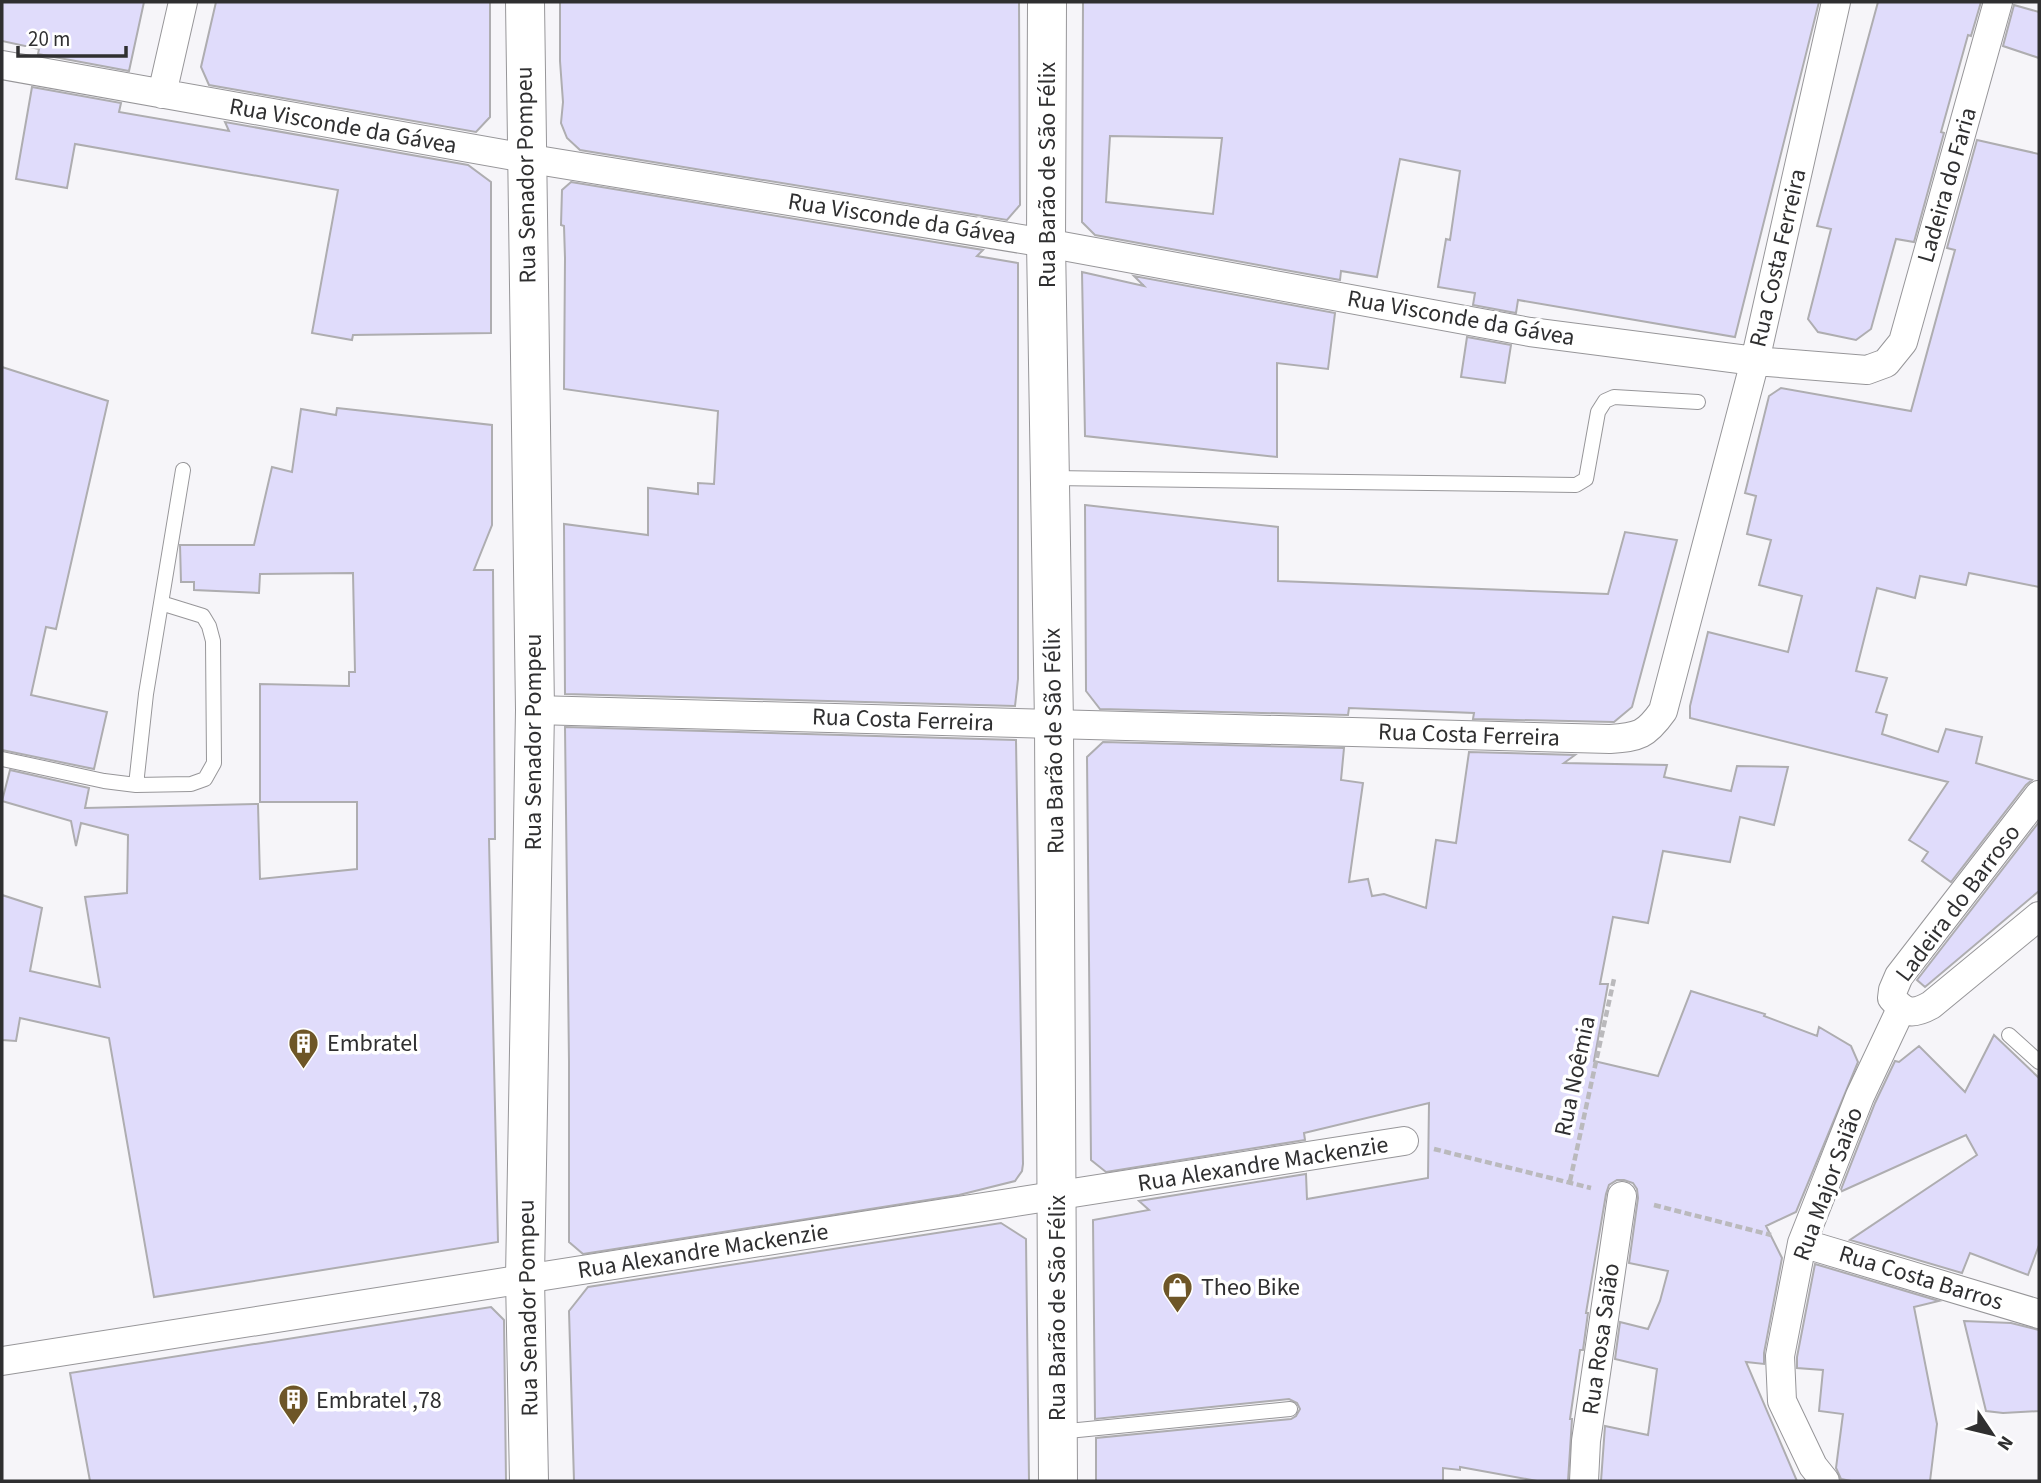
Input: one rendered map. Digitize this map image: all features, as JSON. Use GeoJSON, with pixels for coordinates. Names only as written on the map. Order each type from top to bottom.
{"type":"FeatureCollection","features":[{"type":"Feature","properties":{"kind":"street"},"geometry":{"type":"LineString","coordinates":[[162,94],[183,2]]}},
{"type":"Feature","properties":{"kind":"street","name":"Rua Senador Pompeu"},"geometry":{"type":"LineString","coordinates":[[525,2],[525,158],[535,710],[524,1278],[529,1481]]}},
{"type":"Feature","properties":{"kind":"street","name":"Rua Barão de São Félix"},"geometry":{"type":"LineString","coordinates":[[1047,2],[1046,243],[1054,724],[1058,1481]]}},
{"type":"Feature","properties":{"kind":"street","name":"Rua Costa Ferreira"},"geometry":{"type":"LineString","coordinates":[[535,710],[1610,739],[1637,737],[1651,727],[1663,711],[1755,361],[1836,2]]}},
{"type":"Feature","properties":{"kind":"street","name":"Ladeira do Faria"},"geometry":{"type":"LineString","coordinates":[[1886,363],[1903,342],[1998,2]]}},
{"type":"Feature","properties":{"kind":"street","name":"Rua Visconde da Gávea"},"geometry":{"type":"LineString","coordinates":[[2,65],[525,158],[1046,243],[1530,332],[1755,361],[1867,370],[1886,363]]}},
{"type":"Feature","properties":{"kind":"street","name":"Ladeira do Barroso"},"geometry":{"type":"LineString","coordinates":[[2039,795],[1899,976],[1892,999],[1901,1009],[1919,1012],[2039,916]]}},
{"type":"Feature","properties":{"kind":"street","name":"Rua Major Saião"},"geometry":{"type":"LineString","coordinates":[[1825,1481],[1813,1466],[1782,1401],[1780,1356],[1802,1243],[1860,1096],[1901,1009]]}},
{"type":"Feature","properties":{"kind":"street","name":"Rua Alexandre Mackenzie"},"geometry":{"type":"LineString","coordinates":[[2,1361],[524,1278],[1057,1198],[1404,1141]]}},
{"type":"Feature","properties":{"kind":"street","name":"Rua Rosa Saião"},"geometry":{"type":"LineString","coordinates":[[1584,1481],[1586,1441],[1622,1196]]}},
{"type":"Feature","properties":{"kind":"street","name":"Rua Costa Barros"},"geometry":{"type":"LineString","coordinates":[[1802,1243],[2039,1314]]}},
{"type":"Feature","properties":{"kind":"lane"},"geometry":{"type":"LineString","coordinates":[[1050,478],[1576,485],[1586,479],[1598,412],[1605,401],[1614,397],[1698,402]]}},
{"type":"Feature","properties":{"kind":"lane"},"geometry":{"type":"LineString","coordinates":[[136,785],[146,694],[183,470]]}},
{"type":"Feature","properties":{"kind":"lane"},"geometry":{"type":"LineString","coordinates":[[2,759],[104,782],[136,785],[191,784],[205,779],[214,763],[214,641],[203,616],[161,603]]}},
{"type":"Feature","properties":{"kind":"lane"},"geometry":{"type":"LineString","coordinates":[[2009,1035],[2039,1062]]}},
{"type":"Feature","properties":{"kind":"lane"},"geometry":{"type":"LineString","coordinates":[[1058,1432],[1290,1409]]}},
{"type":"Feature","properties":{"kind":"path","name":"Rua Noêmia"},"geometry":{"type":"LineString","coordinates":[[1570,1181],[1614,979]]}},
{"type":"Feature","properties":{"kind":"building"},"geometry":{"type":"Polygon","coordinates":[[[2,2],[144,2],[129,71],[38,54],[39,49],[2,41],[2,2]]]}},
{"type":"Feature","properties":{"kind":"building"},"geometry":{"type":"Polygon","coordinates":[[[216,2],[490,2],[490,117],[476,132],[209,85],[201,67],[216,2]]]}},
{"type":"Feature","properties":{"kind":"building"},"geometry":{"type":"Polygon","coordinates":[[[560,2],[1019,2],[1020,205],[1007,220],[580,150],[567,138],[561,123],[563,102],[560,2]]]}},
{"type":"Feature","properties":{"kind":"building"},"geometry":{"type":"Polygon","coordinates":[[[1083,2],[1819,2],[1735,337],[1518,300],[1516,313],[1473,305],[1475,293],[1438,287],[1446,239],[1450,240],[1460,171],[1400,159],[1377,277],[1341,271],[1340,280],[1095,235],[1082,222],[1083,2]],[[1110,136],[1106,202],[1213,214],[1222,138],[1110,136]]]}},
{"type":"Feature","properties":{"kind":"building"},"geometry":{"type":"Polygon","coordinates":[[[1878,2],[1981,2],[1971,36],[1968,35],[1914,242],[1896,239],[1871,329],[1856,340],[1818,332],[1808,319],[1831,229],[1817,226],[1878,2]]]}},
{"type":"Feature","properties":{"kind":"building"},"geometry":{"type":"Polygon","coordinates":[[[2014,5],[2039,12],[2039,58],[2003,46],[2014,5]]]}},
{"type":"Feature","properties":{"kind":"building"},"geometry":{"type":"Polygon","coordinates":[[[32,87],[121,103],[119,112],[229,131],[225,122],[468,165],[491,182],[491,333],[353,335],[352,340],[312,333],[338,190],[75,144],[67,188],[16,179],[32,87]]]}},
{"type":"Feature","properties":{"kind":"building"},"geometry":{"type":"Polygon","coordinates":[[[1977,140],[2039,154],[2039,587],[1969,573],[1966,585],[1920,576],[1915,598],[1877,588],[1856,671],[1887,678],[1876,712],[1887,715],[1882,734],[1938,752],[1946,729],[1982,737],[1976,763],[2032,780],[1951,882],[1922,861],[1928,852],[1909,840],[1948,782],[1690,718],[1690,706],[1708,632],[1788,652],[1802,596],[1759,585],[1771,540],[1747,534],[1756,496],[1745,493],[1769,396],[1781,388],[1911,411],[1955,250],[1947,248],[1977,140]]]}},
{"type":"Feature","properties":{"kind":"building"},"geometry":{"type":"Polygon","coordinates":[[[571,182],[983,250],[977,256],[1018,263],[1018,679],[1015,706],[565,694],[564,524],[648,535],[648,488],[698,494],[698,483],[714,484],[718,411],[564,389],[565,258],[564,226],[561,225],[562,190],[571,182]]]}},
{"type":"Feature","properties":{"kind":"building"},"geometry":{"type":"Polygon","coordinates":[[[1082,272],[1144,286],[1134,276],[1335,313],[1328,369],[1277,363],[1277,457],[1085,436],[1082,272]]]}},
{"type":"Feature","properties":{"kind":"building"},"geometry":{"type":"Polygon","coordinates":[[[1467,337],[1511,345],[1505,383],[1461,377],[1467,337]]]}},
{"type":"Feature","properties":{"kind":"building"},"geometry":{"type":"Polygon","coordinates":[[[2,367],[108,401],[56,629],[46,627],[31,695],[107,712],[94,769],[2,750],[2,367]]]}},
{"type":"Feature","properties":{"kind":"building"},"geometry":{"type":"Polygon","coordinates":[[[337,408],[492,425],[492,525],[474,570],[493,570],[495,839],[489,839],[498,1242],[154,1297],[109,1038],[20,1018],[16,1041],[2,1040],[2,895],[42,908],[30,971],[100,987],[85,897],[127,893],[128,835],[81,823],[76,846],[71,821],[2,801],[10,770],[89,788],[85,808],[258,804],[260,879],[357,869],[357,802],[260,802],[260,684],[349,686],[349,672],[355,672],[353,573],[260,574],[259,593],[194,590],[194,582],[181,582],[180,545],[254,545],[272,467],[292,472],[301,409],[336,415],[337,408]]]}},
{"type":"Feature","properties":{"kind":"building"},"geometry":{"type":"Polygon","coordinates":[[[1085,505],[1278,527],[1278,581],[1608,594],[1625,532],[1677,540],[1632,707],[1614,722],[1473,719],[1474,713],[1349,708],[1348,715],[1100,709],[1086,691],[1085,505]]]}},
{"type":"Feature","properties":{"kind":"building"},"geometry":{"type":"Polygon","coordinates":[[[565,727],[1016,740],[1023,1164],[1015,1181],[959,1195],[583,1254],[569,1242],[565,727]]]}},
{"type":"Feature","properties":{"kind":"building"},"geometry":{"type":"Polygon","coordinates":[[[1103,742],[1344,748],[1341,780],[1363,783],[1349,882],[1368,879],[1372,896],[1384,894],[1426,908],[1436,840],[1456,843],[1469,752],[1575,755],[1564,763],[1667,765],[1664,777],[1731,791],[1737,766],[1788,767],[1774,825],[1740,817],[1730,862],[1663,851],[1648,923],[1613,917],[1600,984],[1608,984],[1594,1061],[1658,1076],[1691,991],[1765,1014],[1764,1016],[1817,1036],[1819,1027],[1851,1046],[1858,1062],[1796,1212],[1766,1226],[1782,1258],[1764,1364],[1746,1362],[1797,1481],[1601,1481],[1605,1426],[1648,1435],[1657,1369],[1615,1359],[1620,1322],[1648,1329],[1660,1301],[1668,1271],[1629,1263],[1637,1189],[1633,1183],[1617,1180],[1609,1185],[1606,1194],[1586,1313],[1583,1350],[1580,1350],[1570,1419],[1568,1481],[1537,1481],[1460,1467],[1460,1470],[1443,1468],[1443,1481],[1096,1481],[1096,1438],[1291,1419],[1300,1409],[1297,1403],[1289,1399],[1095,1419],[1093,1220],[1149,1210],[1139,1201],[1306,1174],[1307,1199],[1428,1178],[1429,1103],[1304,1133],[1305,1140],[1106,1172],[1091,1160],[1087,757],[1103,742]]]}},
{"type":"Feature","properties":{"kind":"building"},"geometry":{"type":"Polygon","coordinates":[[[2039,822],[2039,891],[1925,987],[1917,980],[2039,822]]]}},
{"type":"Feature","properties":{"kind":"building"},"geometry":{"type":"Polygon","coordinates":[[[1994,1035],[2039,1078],[2039,1245],[2028,1275],[1970,1253],[1962,1273],[1850,1240],[1977,1155],[1966,1135],[1840,1192],[1875,1103],[1895,1061],[1899,1062],[1919,1046],[1965,1092],[1994,1035]]]}},
{"type":"Feature","properties":{"kind":"building"},"geometry":{"type":"Polygon","coordinates":[[[1001,1223],[1026,1239],[1029,1481],[574,1481],[569,1311],[588,1287],[1001,1223]]]}},
{"type":"Feature","properties":{"kind":"building"},"geometry":{"type":"Polygon","coordinates":[[[1815,1264],[1939,1301],[1914,1307],[1937,1424],[1930,1481],[1841,1479],[1836,1468],[1843,1414],[1819,1411],[1823,1370],[1797,1368],[1815,1264]]]}},
{"type":"Feature","properties":{"kind":"building","name":"Embratel ,78"},"geometry":{"type":"Polygon","coordinates":[[[491,1307],[504,1320],[506,1481],[90,1481],[70,1373],[491,1307]]]}},
{"type":"Feature","properties":{"kind":"building"},"geometry":{"type":"Polygon","coordinates":[[[1964,1321],[2011,1323],[2039,1330],[2039,1411],[1986,1411],[1964,1321]]]}},
{"type":"Feature","properties":{"kind":"place","name":"Embratel"},"geometry":{"type":"Point","coordinates":[304,1070]}},
{"type":"Feature","properties":{"kind":"place","name":"Theo Bike"},"geometry":{"type":"Point","coordinates":[1178,1314]}},
{"type":"Feature","properties":{"kind":"place","name":"Embratel ,78"},"geometry":{"type":"Point","coordinates":[293,1427]}}]}
